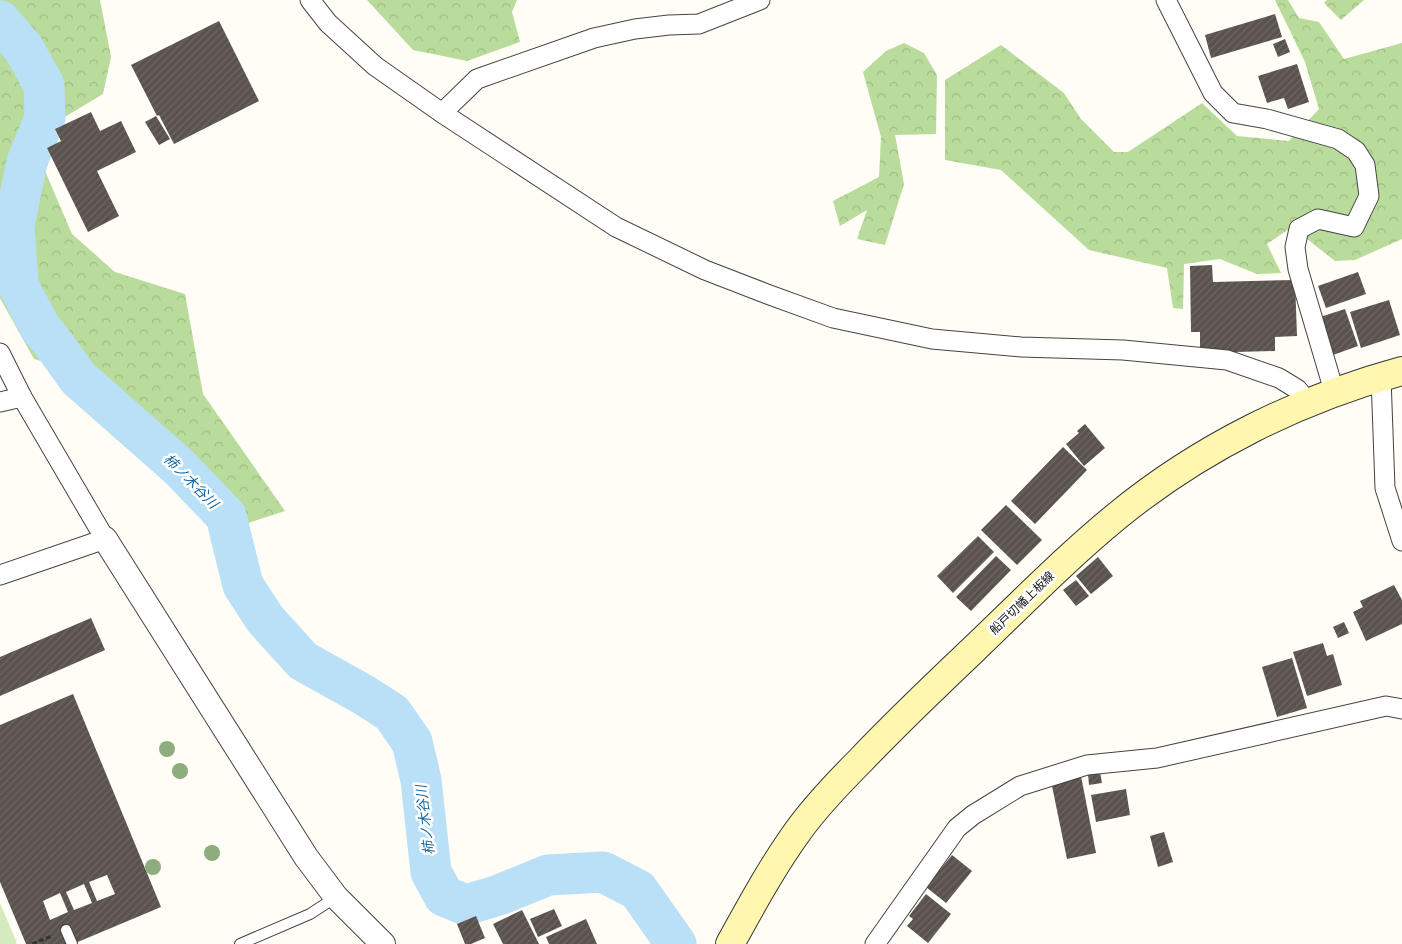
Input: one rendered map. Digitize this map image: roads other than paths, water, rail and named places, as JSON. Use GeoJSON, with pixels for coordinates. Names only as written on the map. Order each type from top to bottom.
{"type":"FeatureCollection","features":[{"type":"Feature","properties":{"kind":"main road","name":"船戸切幡上板線"},"geometry":{"type":"LineString","coordinates":[[730,944],[767,878],[798,830],[834,787],[892,727],[1050,576],[1118,516],[1172,475],[1235,436],[1334,391],[1391,374]]}},
{"type":"Feature","properties":{"kind":"street"},"geometry":{"type":"LineString","coordinates":[[310,0],[328,23],[375,66],[442,113],[616,227],[705,270],[833,318],[932,339],[1021,347],[1123,350],[1227,360],[1279,378],[1296,389],[1308,402]]}},
{"type":"Feature","properties":{"kind":"street"},"geometry":{"type":"LineString","coordinates":[[442,113],[477,79],[594,38],[635,29],[699,24],[760,0]]}},
{"type":"Feature","properties":{"kind":"street"},"geometry":{"type":"LineString","coordinates":[[1166,0],[1213,93],[1233,114],[1267,119],[1338,139],[1356,151],[1365,165],[1369,196],[1354,227],[1318,219],[1299,229],[1295,247],[1298,269],[1334,391]]}},
{"type":"Feature","properties":{"kind":"street"},"geometry":{"type":"LineString","coordinates":[[0,353],[22,397],[105,539],[306,857],[336,897],[383,944]]}},
{"type":"Feature","properties":{"kind":"street"},"geometry":{"type":"LineString","coordinates":[[1391,374],[1385,488],[1402,541]]}},
{"type":"Feature","properties":{"kind":"street"},"geometry":{"type":"LineString","coordinates":[[0,402],[22,397]]}},
{"type":"Feature","properties":{"kind":"street"},"geometry":{"type":"LineString","coordinates":[[0,575],[105,539]]}},
{"type":"Feature","properties":{"kind":"street"},"geometry":{"type":"LineString","coordinates":[[875,944],[957,828],[973,815],[1020,786],[1087,765],[1157,758],[1386,706],[1402,709]]}},
{"type":"Feature","properties":{"kind":"lane"},"geometry":{"type":"LineString","coordinates":[[240,944],[310,914],[336,897]]}},
{"type":"Feature","properties":{"kind":"lane"},"geometry":{"type":"LineString","coordinates":[[66,930],[72,944]]}},
{"type":"Feature","properties":{"kind":"waterway","name":"柿ノ木谷川"},"geometry":{"type":"LineString","coordinates":[[0,21],[24,49],[44,85],[45,118],[27,162],[14,225],[18,285],[41,329],[78,378],[179,467],[226,516],[243,585],[265,619],[303,661],[392,713],[412,742],[421,780],[431,872],[444,896],[466,905],[499,895],[548,875],[603,872],[638,890],[676,944]]}}]}
